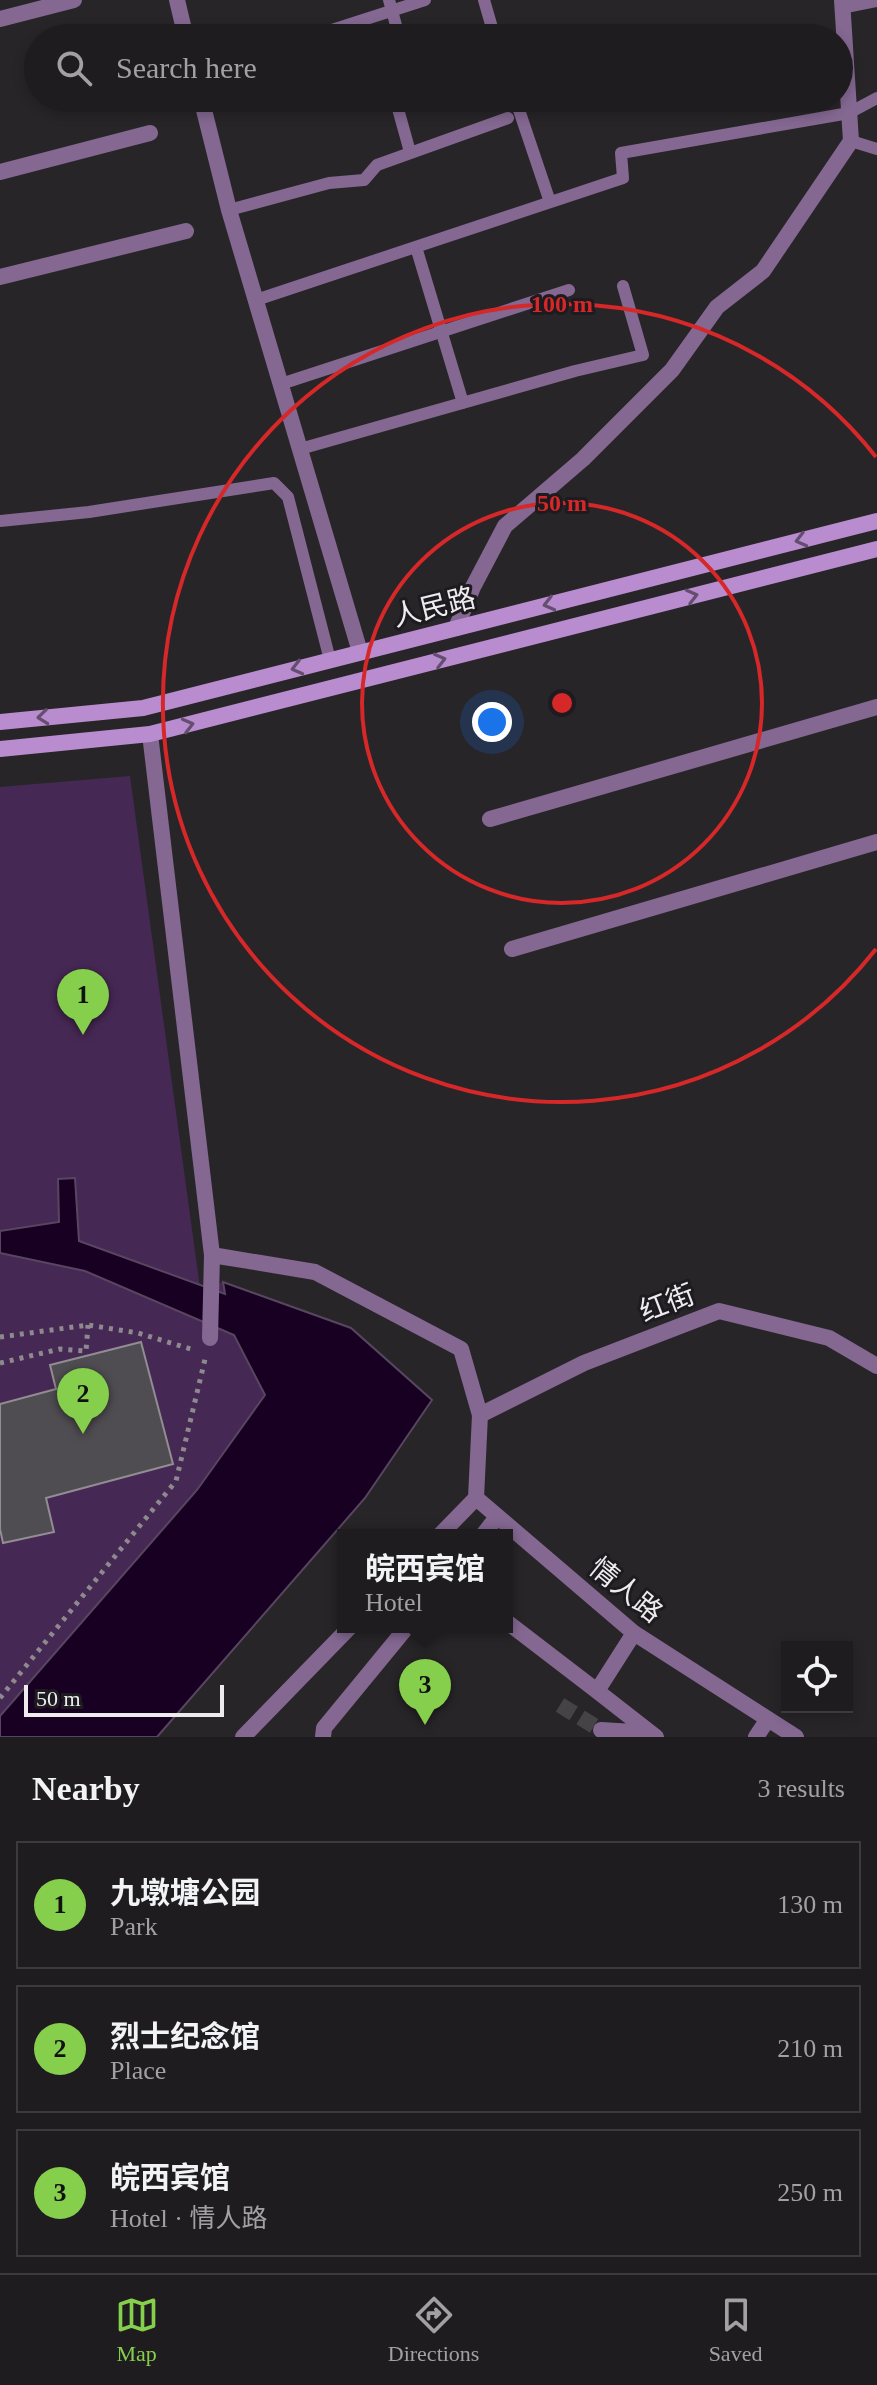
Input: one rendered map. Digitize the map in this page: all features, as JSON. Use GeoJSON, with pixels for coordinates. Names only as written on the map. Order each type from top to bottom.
{"type":"FeatureCollection","features":[{"type":"Feature","properties":{"kind":"main road","name":"人民路"},"geometry":{"type":"LineString","coordinates":[[0,722],[143,708],[877,521]]}},
{"type":"Feature","properties":{"kind":"main road","name":"人民路"},"geometry":{"type":"LineString","coordinates":[[0,749],[150,734],[877,549]]}},
{"type":"Feature","properties":{"kind":"street"},"geometry":{"type":"LineString","coordinates":[[0,19],[74,0]]}},
{"type":"Feature","properties":{"kind":"street"},"geometry":{"type":"LineString","coordinates":[[177,0],[183,24]]}},
{"type":"Feature","properties":{"kind":"street"},"geometry":{"type":"LineString","coordinates":[[842,4],[843,24]]}},
{"type":"Feature","properties":{"kind":"street"},"geometry":{"type":"LineString","coordinates":[[204,112],[229,210],[360,652]]}},
{"type":"Feature","properties":{"kind":"street"},"geometry":{"type":"LineString","coordinates":[[456,628],[473,587],[505,526],[583,459],[672,370],[717,307],[763,271],[851,141],[849,113]]}},
{"type":"Feature","properties":{"kind":"street"},"geometry":{"type":"LineString","coordinates":[[0,172],[150,133]]}},
{"type":"Feature","properties":{"kind":"street"},"geometry":{"type":"LineString","coordinates":[[0,277],[186,231]]}},
{"type":"Feature","properties":{"kind":"street"},"geometry":{"type":"LineString","coordinates":[[490,819],[877,707]]}},
{"type":"Feature","properties":{"kind":"street"},"geometry":{"type":"LineString","coordinates":[[150,734],[212,1255],[210,1338]]}},
{"type":"Feature","properties":{"kind":"street"},"geometry":{"type":"LineString","coordinates":[[512,949],[877,842]]}},
{"type":"Feature","properties":{"kind":"street"},"geometry":{"type":"LineString","coordinates":[[212,1255],[315,1272],[461,1349],[480,1415],[476,1498],[446,1529]]}},
{"type":"Feature","properties":{"kind":"street","name":"红街"},"geometry":{"type":"LineString","coordinates":[[480,1415],[584,1363],[719,1311],[829,1338],[877,1366]]}},
{"type":"Feature","properties":{"kind":"street","name":"情人路"},"geometry":{"type":"LineString","coordinates":[[476,1498],[511,1529]]}},
{"type":"Feature","properties":{"kind":"street"},"geometry":{"type":"LineString","coordinates":[[488,1529],[497,1517]]}},
{"type":"Feature","properties":{"kind":"street","name":"情人路"},"geometry":{"type":"LineString","coordinates":[[513,1531],[634,1633],[796,1737]]}},
{"type":"Feature","properties":{"kind":"street"},"geometry":{"type":"LineString","coordinates":[[513,1627],[653,1735]]}},
{"type":"Feature","properties":{"kind":"street"},"geometry":{"type":"LineString","coordinates":[[243,1737],[344,1633]]}},
{"type":"Feature","properties":{"kind":"street"},"geometry":{"type":"LineString","coordinates":[[323,1737],[324,1728],[402,1633]]}},
{"type":"Feature","properties":{"kind":"street"},"geometry":{"type":"LineString","coordinates":[[597,1691],[634,1633]]}},
{"type":"Feature","properties":{"kind":"street"},"geometry":{"type":"LineString","coordinates":[[756,1737],[768,1719]]}},
{"type":"Feature","properties":{"kind":"street"},"geometry":{"type":"LineString","coordinates":[[601,1730],[653,1735]]}},
{"type":"Feature","properties":{"kind":"lane"},"geometry":{"type":"LineString","coordinates":[[389,0],[396,24]]}},
{"type":"Feature","properties":{"kind":"lane"},"geometry":{"type":"LineString","coordinates":[[350,24],[425,0]]}},
{"type":"Feature","properties":{"kind":"lane"},"geometry":{"type":"LineString","coordinates":[[484,0],[491,24]]}},
{"type":"Feature","properties":{"kind":"lane"},"geometry":{"type":"LineString","coordinates":[[842,4],[877,1]]}},
{"type":"Feature","properties":{"kind":"lane"},"geometry":{"type":"LineString","coordinates":[[853,111],[877,98]]}},
{"type":"Feature","properties":{"kind":"lane"},"geometry":{"type":"LineString","coordinates":[[399,112],[410,152]]}},
{"type":"Feature","properties":{"kind":"lane"},"geometry":{"type":"LineString","coordinates":[[520,112],[550,202]]}},
{"type":"Feature","properties":{"kind":"lane"},"geometry":{"type":"LineString","coordinates":[[256,300],[623,178],[621,153],[849,113]]}},
{"type":"Feature","properties":{"kind":"lane"},"geometry":{"type":"LineString","coordinates":[[229,210],[329,183],[364,180],[377,165],[508,118]]}},
{"type":"Feature","properties":{"kind":"lane"},"geometry":{"type":"LineString","coordinates":[[851,141],[877,149]]}},
{"type":"Feature","properties":{"kind":"lane"},"geometry":{"type":"LineString","coordinates":[[416,247],[463,403]]}},
{"type":"Feature","properties":{"kind":"lane"},"geometry":{"type":"LineString","coordinates":[[300,449],[575,371],[643,355],[623,286]]}},
{"type":"Feature","properties":{"kind":"lane"},"geometry":{"type":"LineString","coordinates":[[281,384],[569,290]]}},
{"type":"Feature","properties":{"kind":"lane"},"geometry":{"type":"LineString","coordinates":[[0,521],[89,512],[274,483],[288,497],[330,660]]}},
{"type":"Feature","properties":{"kind":"path"},"geometry":{"type":"LineString","coordinates":[[0,1363],[60,1349],[86,1351],[88,1325]]}},
{"type":"Feature","properties":{"kind":"path"},"geometry":{"type":"LineString","coordinates":[[0,1337],[88,1325],[138,1333],[206,1353],[176,1481],[0,1698]]}},
{"type":"Feature","properties":{"kind":"shaded area"},"geometry":{"type":"Polygon","coordinates":[[[130,776],[200,1288],[223,1282],[234,1335],[265,1395],[179,1514],[0,1716],[0,787],[130,776]]]}},
{"type":"Feature","properties":{"kind":"shaded area"},"geometry":{"type":"Polygon","coordinates":[[[75,1178],[79,1241],[225,1294],[223,1282],[351,1328],[432,1400],[365,1498],[157,1737],[0,1737],[0,1716],[197,1490],[265,1395],[234,1335],[85,1271],[0,1253],[0,1231],[59,1222],[58,1179],[75,1178]]]}},
{"type":"Feature","properties":{"kind":"building"},"geometry":{"type":"Polygon","coordinates":[[[141,1342],[173,1464],[46,1498],[54,1532],[3,1543],[0,1529],[0,1404],[56,1389],[50,1365],[141,1342]]]}},
{"type":"Feature","properties":{"kind":"tunnel"},"geometry":{"type":"LineString","coordinates":[[560,1705],[601,1730]]}},
{"type":"Feature","properties":{"kind":"place","name":"九墩塘公园"},"geometry":{"type":"Point","coordinates":[83,1035]}},
{"type":"Feature","properties":{"kind":"place","name":"烈士纪念馆"},"geometry":{"type":"Point","coordinates":[83,1434]}},
{"type":"Feature","properties":{"kind":"place","name":"皖西宾馆"},"geometry":{"type":"Point","coordinates":[425,1725]}}]}
